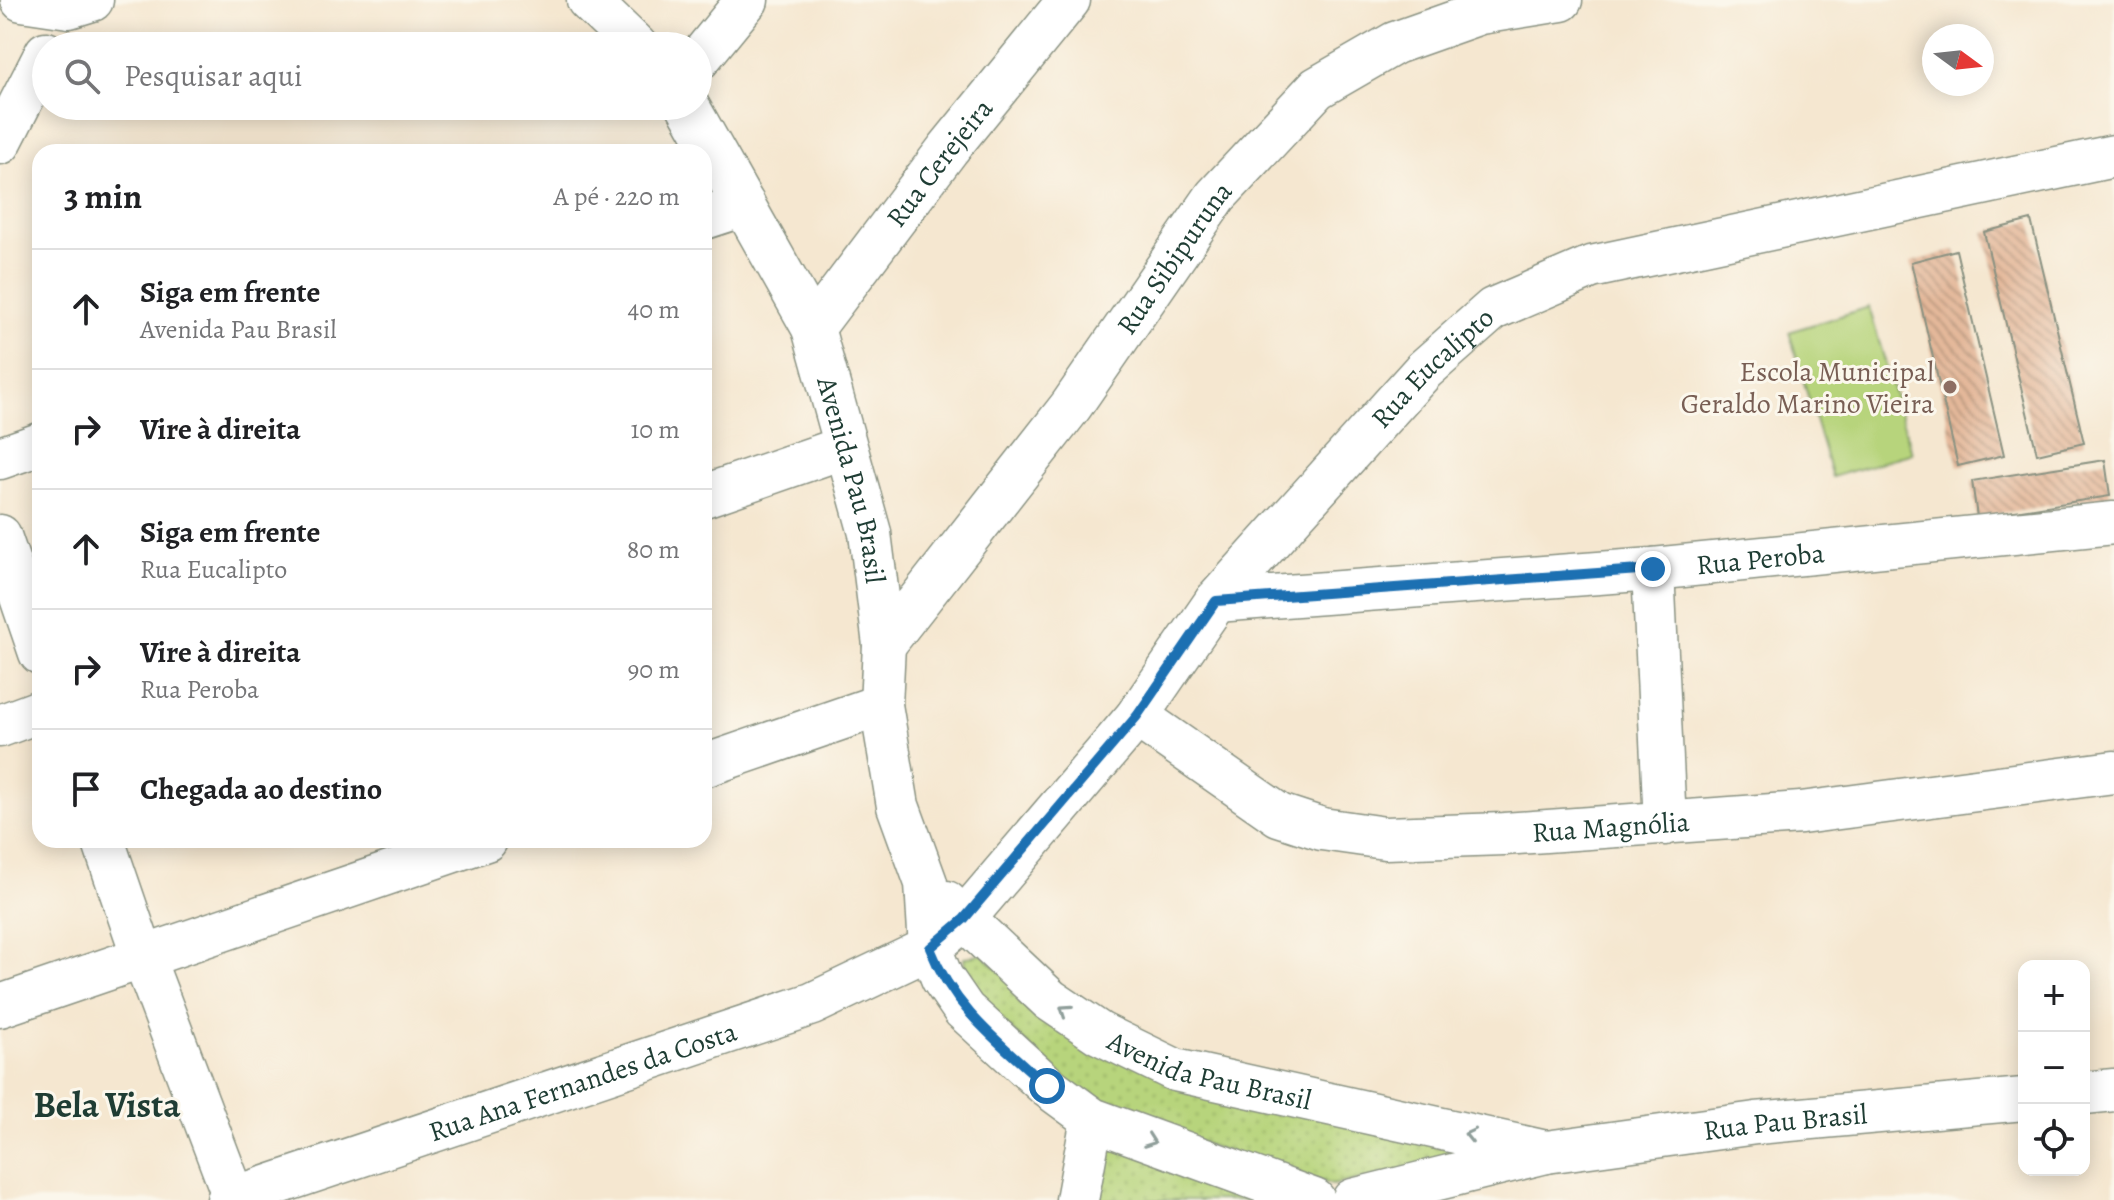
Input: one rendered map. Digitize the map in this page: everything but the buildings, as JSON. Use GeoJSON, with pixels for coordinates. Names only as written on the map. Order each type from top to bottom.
{"type":"FeatureCollection","features":[{"type":"Feature","properties":{"kind":"street"},"geometry":{"type":"LineString","coordinates":[[22,0],[80,3]]}},
{"type":"Feature","properties":{"kind":"street"},"geometry":{"type":"LineString","coordinates":[[588,0],[621,32]]}},
{"type":"Feature","properties":{"kind":"street"},"geometry":{"type":"LineString","coordinates":[[712,43],[747,0]]}},
{"type":"Feature","properties":{"kind":"street","name":"Rua Cerejeira"},"geometry":{"type":"LineString","coordinates":[[813,328],[948,149],[1069,0]]}},
{"type":"Feature","properties":{"kind":"street","name":"Rua Sibipuruna"},"geometry":{"type":"LineString","coordinates":[[884,645],[1071,406],[1216,196],[1317,88],[1395,43],[1480,13],[1561,0]]}},
{"type":"Feature","properties":{"kind":"street"},"geometry":{"type":"LineString","coordinates":[[59,32],[80,3]]}},
{"type":"Feature","properties":{"kind":"street"},"geometry":{"type":"LineString","coordinates":[[0,143],[32,80]]}},
{"type":"Feature","properties":{"kind":"street","name":"Avenida Pau Brasil"},"geometry":{"type":"LineString","coordinates":[[696,120],[709,144]]}},
{"type":"Feature","properties":{"kind":"street","name":"Avenida Pau Brasil"},"geometry":{"type":"LineString","coordinates":[[712,148],[813,328],[870,533],[884,645],[881,705],[898,806],[926,883],[930,948],[942,978],[964,1010],[1047,1086],[1092,1119],[1314,1200]]}},
{"type":"Feature","properties":{"kind":"street","name":"Rua Eucalipto"},"geometry":{"type":"LineString","coordinates":[[964,919],[1137,716],[1216,601],[1424,370],[1493,309],[1591,267],[2114,156]]}},
{"type":"Feature","properties":{"kind":"street"},"geometry":{"type":"LineString","coordinates":[[712,215],[744,205]]}},
{"type":"Feature","properties":{"kind":"street"},"geometry":{"type":"LineString","coordinates":[[0,458],[32,447]]}},
{"type":"Feature","properties":{"kind":"street"},"geometry":{"type":"LineString","coordinates":[[712,493],[845,447]]}},
{"type":"Feature","properties":{"kind":"street","name":"Rua Peroba"},"geometry":{"type":"LineString","coordinates":[[1216,601],[1653,569],[2114,523]]}},
{"type":"Feature","properties":{"kind":"street"},"geometry":{"type":"LineString","coordinates":[[0,536],[32,630]]}},
{"type":"Feature","properties":{"kind":"street"},"geometry":{"type":"LineString","coordinates":[[1653,569],[1665,824]]}},
{"type":"Feature","properties":{"kind":"street"},"geometry":{"type":"LineString","coordinates":[[712,763],[881,705]]}},
{"type":"Feature","properties":{"kind":"street"},"geometry":{"type":"LineString","coordinates":[[0,726],[32,714]]}},
{"type":"Feature","properties":{"kind":"street","name":"Rua Magnólia"},"geometry":{"type":"LineString","coordinates":[[1137,716],[1279,815],[1322,829],[1385,838],[1665,824],[1801,813],[2114,772]]}},
{"type":"Feature","properties":{"kind":"street"},"geometry":{"type":"LineString","coordinates":[[106,848],[232,1199]]}},
{"type":"Feature","properties":{"kind":"street"},"geometry":{"type":"LineString","coordinates":[[0,1006],[463,848]]}},
{"type":"Feature","properties":{"kind":"street","name":"Avenida Pau Brasil"},"geometry":{"type":"LineString","coordinates":[[926,883],[1050,1000],[1099,1033],[1175,1070],[1546,1152]]}},
{"type":"Feature","properties":{"kind":"street","name":"Rua Ana Fernandes da Costa"},"geometry":{"type":"LineString","coordinates":[[232,1199],[812,1004],[930,948],[964,919]]}},
{"type":"Feature","properties":{"kind":"street"},"geometry":{"type":"LineString","coordinates":[[2090,1092],[2114,1090]]}},
{"type":"Feature","properties":{"kind":"street","name":"Rua Pau Brasil"},"geometry":{"type":"LineString","coordinates":[[1546,1152],[1756,1123],[2018,1100]]}},
{"type":"Feature","properties":{"kind":"street"},"geometry":{"type":"LineString","coordinates":[[1077,1200],[1092,1119]]}},
{"type":"Feature","properties":{"kind":"street"},"geometry":{"type":"LineString","coordinates":[[1353,1200],[1546,1152]]}},
{"type":"Feature","properties":{"kind":"green space"},"geometry":{"type":"Polygon","coordinates":[[[1869,307],[1912,453],[1832,477],[1789,332],[1869,307]]]}},
{"type":"Feature","properties":{"kind":"green space"},"geometry":{"type":"Polygon","coordinates":[[[982,954],[1062,1030],[1497,1152],[1332,1185],[1099,1110],[965,988],[964,958],[982,954]]]}},
{"type":"Feature","properties":{"kind":"green space"},"geometry":{"type":"Polygon","coordinates":[[[1108,1143],[1282,1200],[1094,1200],[1108,1143]]]}},
{"type":"Feature","properties":{"kind":"place","name":"Escola Municipal Geraldo Marino Vieira"},"geometry":{"type":"Point","coordinates":[1950,387]}},
{"type":"Feature","properties":{"kind":"district","name":"Bela Vista"},"geometry":{"type":"Point","coordinates":[107,1104]}},
{"type":"Feature","properties":{"kind":"route"},"geometry":{"type":"LineString","coordinates":[[1047,1086],[964,1010],[942,978],[930,948],[964,919],[1137,716],[1216,601],[1653,569]]}}]}
